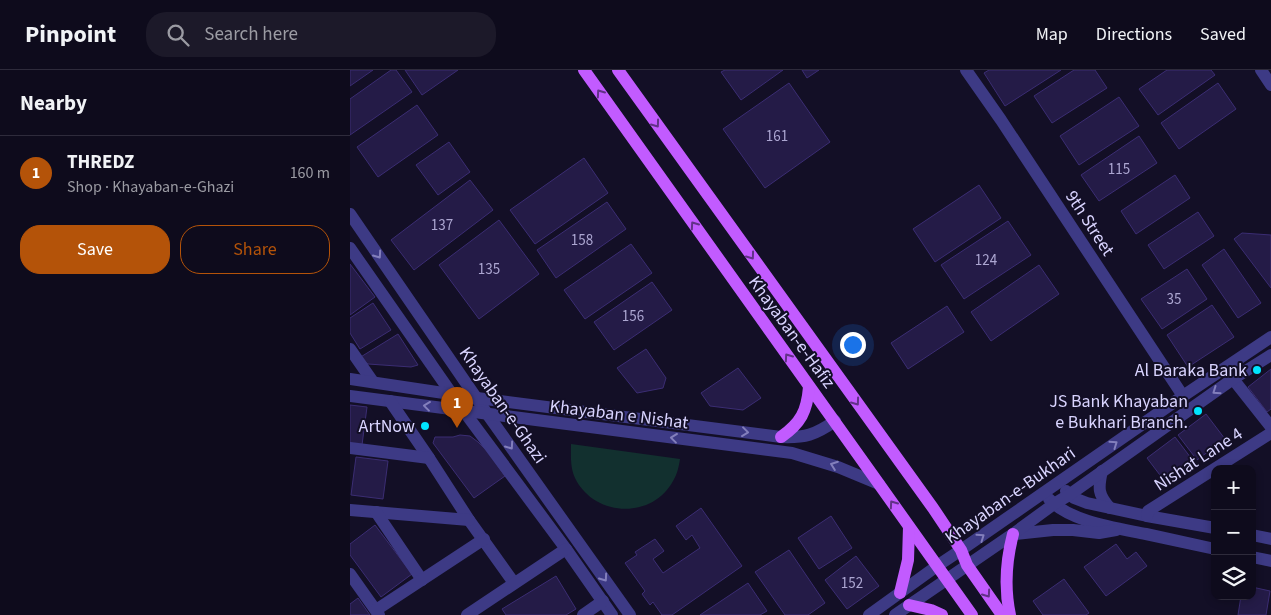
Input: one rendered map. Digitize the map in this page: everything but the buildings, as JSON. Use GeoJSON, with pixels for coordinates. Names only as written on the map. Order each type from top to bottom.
{"type":"FeatureCollection","features":[{"type":"Feature","properties":{"kind":"main road","name":"Khayaban-e-Hafiz"},"geometry":{"type":"LineString","coordinates":[[584,70],[972,615]]}},
{"type":"Feature","properties":{"kind":"main road","name":"Khayaban-e-Hafiz"},"geometry":{"type":"LineString","coordinates":[[618,70],[933,508],[961,550],[967,565],[1002,615]]}},
{"type":"Feature","properties":{"kind":"main road"},"geometry":{"type":"LineString","coordinates":[[781,437],[799,421],[805,410],[809,386]]}},
{"type":"Feature","properties":{"kind":"main road"},"geometry":{"type":"LineString","coordinates":[[900,593],[908,560],[909,526]]}},
{"type":"Feature","properties":{"kind":"main road"},"geometry":{"type":"LineString","coordinates":[[1010,615],[1007,601],[1006,567],[1013,534]]}},
{"type":"Feature","properties":{"kind":"main road"},"geometry":{"type":"LineString","coordinates":[[909,605],[931,610],[942,615]]}},
{"type":"Feature","properties":{"kind":"street","name":"9th Street"},"geometry":{"type":"LineString","coordinates":[[966,70],[1183,396]]}},
{"type":"Feature","properties":{"kind":"street"},"geometry":{"type":"LineString","coordinates":[[1261,70],[1271,85]]}},
{"type":"Feature","properties":{"kind":"street","name":"Khayaban-e-Ghazi"},"geometry":{"type":"LineString","coordinates":[[350,214],[476,398],[630,615]]}},
{"type":"Feature","properties":{"kind":"street","name":"Khayaban-e-Ghazi"},"geometry":{"type":"LineString","coordinates":[[350,248],[463,410],[566,549],[612,615]]}},
{"type":"Feature","properties":{"kind":"street","name":"Khayaban-e-Bukhari"},"geometry":{"type":"LineString","coordinates":[[869,615],[937,566],[1271,337]]}},
{"type":"Feature","properties":{"kind":"street"},"geometry":{"type":"LineString","coordinates":[[350,349],[373,382]]}},
{"type":"Feature","properties":{"kind":"street","name":"Khayaban-e-Bukhari"},"geometry":{"type":"LineString","coordinates":[[895,615],[1271,354]]}},
{"type":"Feature","properties":{"kind":"street","name":"Khayaban e Nishat"},"geometry":{"type":"LineString","coordinates":[[350,379],[476,398],[781,437],[805,437],[822,430],[834,421]]}},
{"type":"Feature","properties":{"kind":"street"},"geometry":{"type":"LineString","coordinates":[[1233,379],[1271,427]]}},
{"type":"Feature","properties":{"kind":"street","name":"Khayaban e Nishat"},"geometry":{"type":"LineString","coordinates":[[350,396],[792,453],[838,466],[880,484]]}},
{"type":"Feature","properties":{"kind":"street"},"geometry":{"type":"LineString","coordinates":[[390,401],[469,520],[514,583]]}},
{"type":"Feature","properties":{"kind":"street","name":"Nishat Lane 4"},"geometry":{"type":"LineString","coordinates":[[1147,516],[1148,512],[1271,433]]}},
{"type":"Feature","properties":{"kind":"street"},"geometry":{"type":"LineString","coordinates":[[350,448],[429,458]]}},
{"type":"Feature","properties":{"kind":"street"},"geometry":{"type":"LineString","coordinates":[[1102,471],[1099,491],[1103,500],[1110,508]]}},
{"type":"Feature","properties":{"kind":"street"},"geometry":{"type":"LineString","coordinates":[[1058,484],[1069,495],[1079,500],[1147,516],[1211,527]]}},
{"type":"Feature","properties":{"kind":"street"},"geometry":{"type":"LineString","coordinates":[[1044,493],[1054,504],[1075,516],[1121,529],[1211,548]]}},
{"type":"Feature","properties":{"kind":"street"},"geometry":{"type":"LineString","coordinates":[[350,510],[469,520]]}},
{"type":"Feature","properties":{"kind":"street"},"geometry":{"type":"LineString","coordinates":[[376,512],[422,580]]}},
{"type":"Feature","properties":{"kind":"street"},"geometry":{"type":"LineString","coordinates":[[1013,534],[1062,530],[1083,530],[1099,533],[1121,529]]}},
{"type":"Feature","properties":{"kind":"street"},"geometry":{"type":"LineString","coordinates":[[1256,536],[1271,539]]}},
{"type":"Feature","properties":{"kind":"street"},"geometry":{"type":"LineString","coordinates":[[350,574],[377,613],[422,580],[484,539]]}},
{"type":"Feature","properties":{"kind":"street"},"geometry":{"type":"LineString","coordinates":[[467,615],[566,549]]}},
{"type":"Feature","properties":{"kind":"street"},"geometry":{"type":"LineString","coordinates":[[1256,558],[1271,560]]}},
{"type":"Feature","properties":{"kind":"street"},"geometry":{"type":"LineString","coordinates":[[583,615],[603,601]]}},
{"type":"Feature","properties":{"kind":"green space"},"geometry":{"type":"Polygon","coordinates":[[[571,444],[680,459],[678,470],[664,494],[652,502],[638,507],[623,509],[609,506],[595,500],[584,491],[575,478],[571,461],[571,444]]]}},
{"type":"Feature","properties":{"kind":"place","name":"Al Baraka Bank"},"geometry":{"type":"Point","coordinates":[1257,370]}},
{"type":"Feature","properties":{"kind":"place","name":"JS Bank Khayaban e Bukhari Branch."},"geometry":{"type":"Point","coordinates":[1198,411]}},
{"type":"Feature","properties":{"kind":"place","name":"ArtNow"},"geometry":{"type":"Point","coordinates":[425,426]}},
{"type":"Feature","properties":{"kind":"place","name":"THREDZ"},"geometry":{"type":"Point","coordinates":[457,428]}}]}
